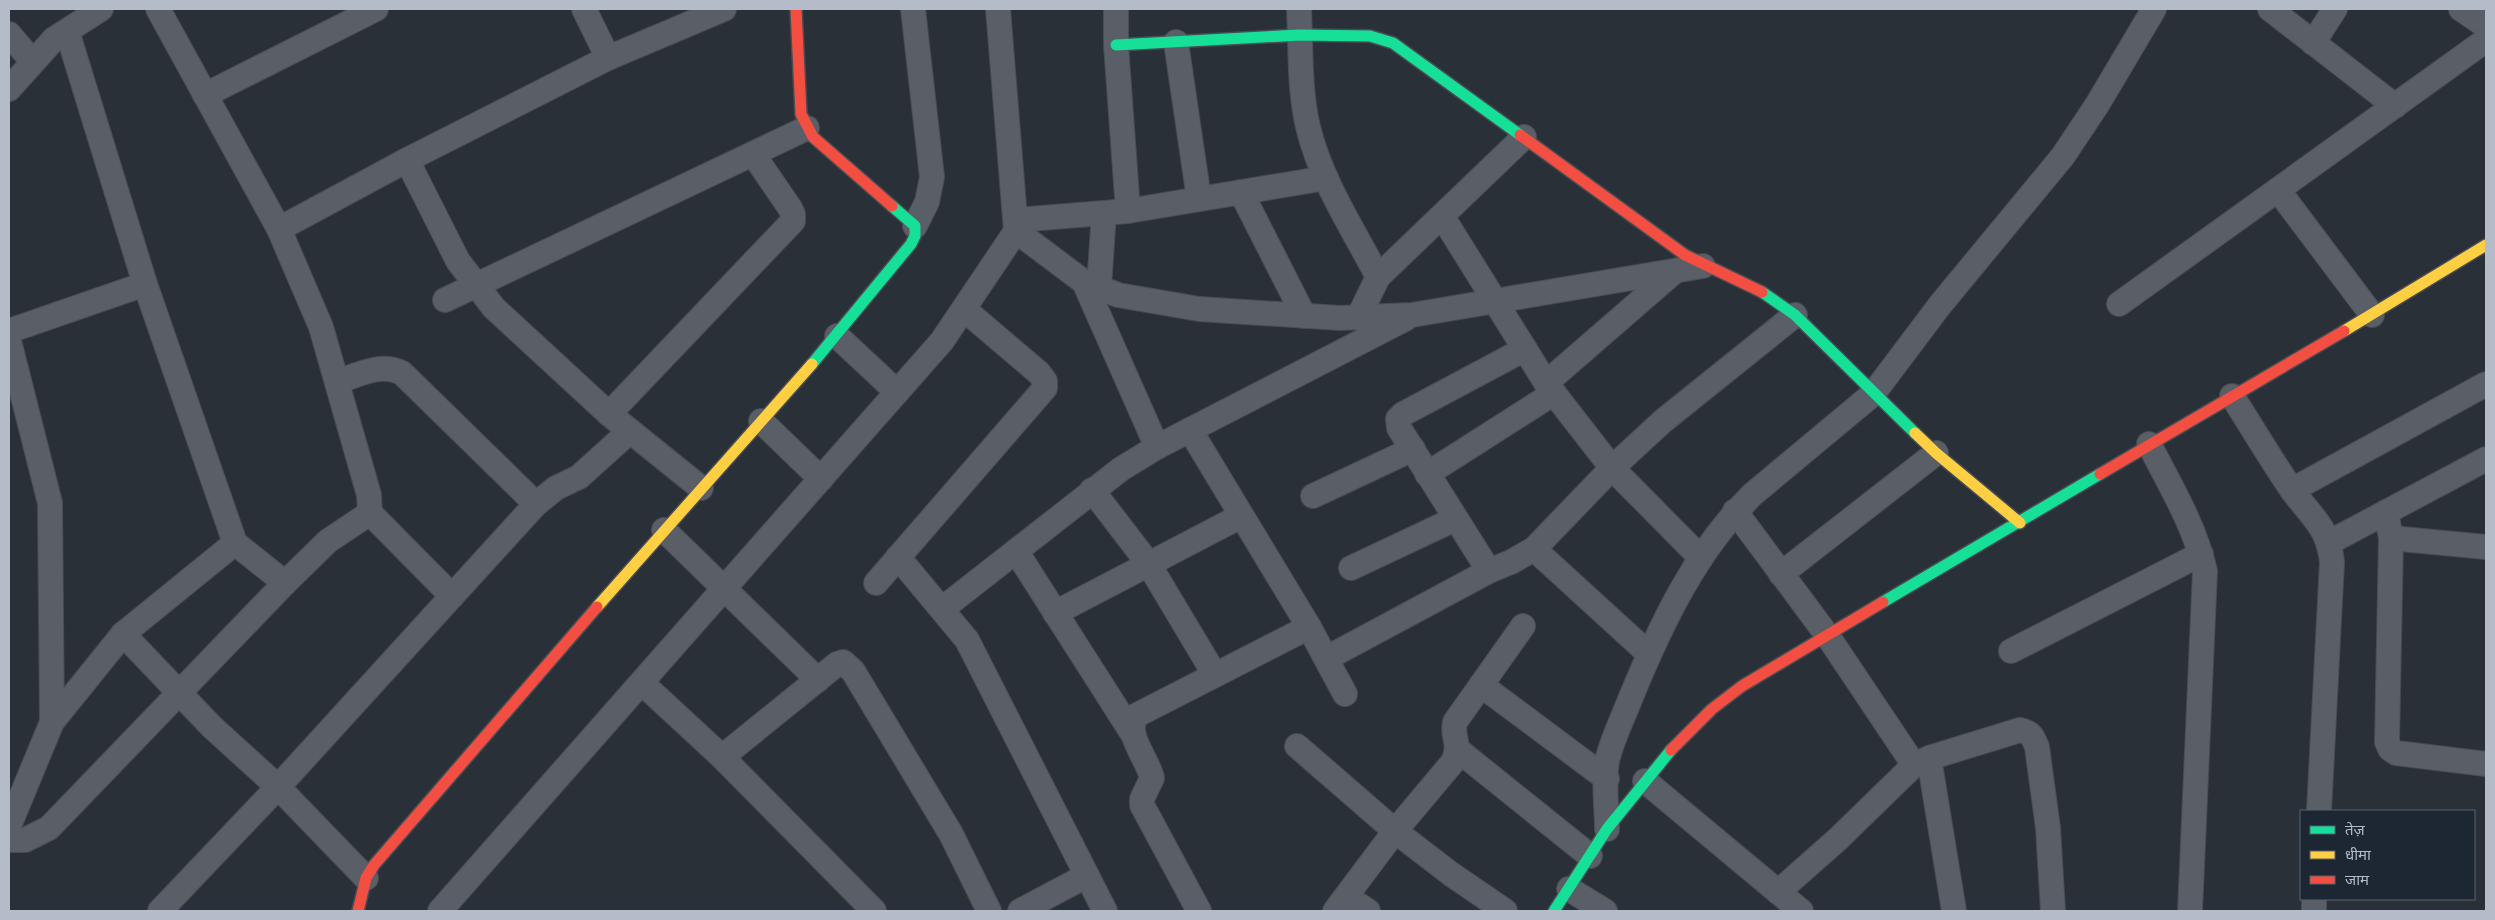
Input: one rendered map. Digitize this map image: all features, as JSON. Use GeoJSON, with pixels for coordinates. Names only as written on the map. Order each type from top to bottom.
{"type":"FeatureCollection","features":[{"type":"Feature","properties":{"kind":"street"},"geometry":{"type":"LineString","coordinates":[[9,89],[54,39],[101,9]]}},
{"type":"Feature","properties":{"kind":"street"},"geometry":{"type":"LineString","coordinates":[[158,9],[279,229],[322,327],[369,495],[370,513],[452,596]]}},
{"type":"Feature","properties":{"kind":"street"},"geometry":{"type":"LineString","coordinates":[[205,96],[376,9]]}},
{"type":"Feature","properties":{"kind":"street"},"geometry":{"type":"LineString","coordinates":[[584,9],[608,58]]}},
{"type":"Feature","properties":{"kind":"street"},"geometry":{"type":"LineString","coordinates":[[279,229],[407,160],[608,58],[724,9]]}},
{"type":"Feature","properties":{"kind":"street"},"geometry":{"type":"LineString","coordinates":[[796,9],[801,114],[807,128],[813,137],[915,226]]}},
{"type":"Feature","properties":{"kind":"street"},"geometry":{"type":"LineString","coordinates":[[358,911],[366,878],[374,865],[664,530],[837,336],[912,244],[915,236],[915,226],[927,202],[932,177],[913,9]]}},
{"type":"Feature","properties":{"kind":"street"},"geometry":{"type":"LineString","coordinates":[[440,911],[821,480],[942,341],[965,310],[1016,225],[998,9]]}},
{"type":"Feature","properties":{"kind":"street"},"geometry":{"type":"LineString","coordinates":[[1116,9],[1116,45],[1128,211]]}},
{"type":"Feature","properties":{"kind":"street"},"geometry":{"type":"LineString","coordinates":[[1299,9],[1300,63],[1308,128],[1326,178],[1378,277]]}},
{"type":"Feature","properties":{"kind":"street"},"geometry":{"type":"LineString","coordinates":[[1607,829],[1607,762],[1615,738],[1663,623],[1701,558],[1735,511],[1873,394],[1940,305],[2063,156],[2097,106],[2154,9]]}},
{"type":"Feature","properties":{"kind":"street"},"geometry":{"type":"LineString","coordinates":[[2270,9],[2394,106]]}},
{"type":"Feature","properties":{"kind":"street"},"geometry":{"type":"LineString","coordinates":[[2313,43],[2336,9]]}},
{"type":"Feature","properties":{"kind":"street"},"geometry":{"type":"LineString","coordinates":[[2461,9],[2486,26]]}},
{"type":"Feature","properties":{"kind":"street"},"geometry":{"type":"LineString","coordinates":[[67,31],[145,284],[235,544],[285,583]]}},
{"type":"Feature","properties":{"kind":"street"},"geometry":{"type":"LineString","coordinates":[[9,34],[34,62]]}},
{"type":"Feature","properties":{"kind":"street"},"geometry":{"type":"LineString","coordinates":[[1116,45],[1300,35],[1370,36],[1393,43],[1671,246],[1702,266],[1751,285],[1795,315],[1873,394],[1936,453],[2020,523]]}},
{"type":"Feature","properties":{"kind":"street"},"geometry":{"type":"LineString","coordinates":[[2120,304],[2486,40]]}},
{"type":"Feature","properties":{"kind":"street"},"geometry":{"type":"LineString","coordinates":[[1176,42],[1199,199]]}},
{"type":"Feature","properties":{"kind":"street"},"geometry":{"type":"LineString","coordinates":[[445,300],[807,128]]}},
{"type":"Feature","properties":{"kind":"street"},"geometry":{"type":"LineString","coordinates":[[1358,318],[1378,277],[1524,137]]}},
{"type":"Feature","properties":{"kind":"street"},"geometry":{"type":"LineString","coordinates":[[609,414],[793,221],[793,214],[790,208],[752,154]]}},
{"type":"Feature","properties":{"kind":"street"},"geometry":{"type":"LineString","coordinates":[[407,160],[458,261],[494,308],[609,414],[701,488]]}},
{"type":"Feature","properties":{"kind":"street"},"geometry":{"type":"LineString","coordinates":[[1016,225],[1128,211],[1326,178]]}},
{"type":"Feature","properties":{"kind":"street"},"geometry":{"type":"LineString","coordinates":[[2278,190],[2372,315]]}},
{"type":"Feature","properties":{"kind":"street"},"geometry":{"type":"LineString","coordinates":[[1241,192],[1304,316]]}},
{"type":"Feature","properties":{"kind":"street"},"geometry":{"type":"LineString","coordinates":[[1104,213],[1091,285],[1157,447]]}},
{"type":"Feature","properties":{"kind":"street"},"geometry":{"type":"LineString","coordinates":[[1442,216],[1550,388],[1612,468],[1701,558]]}},
{"type":"Feature","properties":{"kind":"street"},"geometry":{"type":"LineString","coordinates":[[1016,225],[1091,285],[1142,300],[1199,309],[1304,316],[1358,318],[1412,316],[1702,266]]}},
{"type":"Feature","properties":{"kind":"street"},"geometry":{"type":"LineString","coordinates":[[1554,911],[1607,829],[1661,760],[1712,709],[1742,686],[2020,523],[2149,444],[2372,315],[2486,245]]}},
{"type":"Feature","properties":{"kind":"street"},"geometry":{"type":"LineString","coordinates":[[1428,474],[1550,388],[1676,271]]}},
{"type":"Feature","properties":{"kind":"street"},"geometry":{"type":"LineString","coordinates":[[9,331],[145,284]]}},
{"type":"Feature","properties":{"kind":"street"},"geometry":{"type":"LineString","coordinates":[[876,583],[1045,388],[1045,381],[1039,373],[965,310]]}},
{"type":"Feature","properties":{"kind":"street"},"geometry":{"type":"LineString","coordinates":[[1327,658],[1489,571],[1512,562],[1534,549],[1612,468],[1663,422],[1795,315]]}},
{"type":"Feature","properties":{"kind":"street"},"geometry":{"type":"LineString","coordinates":[[942,609],[1121,468],[1157,447],[1412,316]]}},
{"type":"Feature","properties":{"kind":"street"},"geometry":{"type":"LineString","coordinates":[[837,336],[897,392]]}},
{"type":"Feature","properties":{"kind":"street"},"geometry":{"type":"LineString","coordinates":[[9,341],[50,503],[52,722]]}},
{"type":"Feature","properties":{"kind":"street"},"geometry":{"type":"LineString","coordinates":[[1489,571],[1455,519],[1398,423],[1403,414],[1524,349]]}},
{"type":"Feature","properties":{"kind":"street"},"geometry":{"type":"LineString","coordinates":[[337,382],[384,367],[393,368],[402,373],[536,504]]}},
{"type":"Feature","properties":{"kind":"street"},"geometry":{"type":"LineString","coordinates":[[2292,490],[2486,384]]}},
{"type":"Feature","properties":{"kind":"street"},"geometry":{"type":"LineString","coordinates":[[2232,396],[2292,490],[2322,528],[2330,542],[2332,562],[2319,810]]}},
{"type":"Feature","properties":{"kind":"street"},"geometry":{"type":"LineString","coordinates":[[761,421],[821,480]]}},
{"type":"Feature","properties":{"kind":"street"},"geometry":{"type":"LineString","coordinates":[[1190,430],[1309,627],[1345,694]]}},
{"type":"Feature","properties":{"kind":"street"},"geometry":{"type":"LineString","coordinates":[[160,911],[278,787],[536,504],[556,488],[579,477],[630,431]]}},
{"type":"Feature","properties":{"kind":"street"},"geometry":{"type":"LineString","coordinates":[[2149,444],[2188,519],[2201,554],[2205,588],[2190,911]]}},
{"type":"Feature","properties":{"kind":"street"},"geometry":{"type":"LineString","coordinates":[[1313,496],[1413,449]]}},
{"type":"Feature","properties":{"kind":"street"},"geometry":{"type":"LineString","coordinates":[[1781,574],[1936,453]]}},
{"type":"Feature","properties":{"kind":"street"},"geometry":{"type":"LineString","coordinates":[[2330,542],[2486,458]]}},
{"type":"Feature","properties":{"kind":"street"},"geometry":{"type":"LineString","coordinates":[[1092,490],[1148,563],[1215,675]]}},
{"type":"Feature","properties":{"kind":"street"},"geometry":{"type":"LineString","coordinates":[[1735,511],[1921,761],[1954,911]]}},
{"type":"Feature","properties":{"kind":"street"},"geometry":{"type":"LineString","coordinates":[[2386,512],[2391,538],[2387,742],[2390,749],[2396,753],[2486,764]]}},
{"type":"Feature","properties":{"kind":"street"},"geometry":{"type":"LineString","coordinates":[[9,840],[25,840],[49,828],[285,583],[332,537],[370,513]]}},
{"type":"Feature","properties":{"kind":"street"},"geometry":{"type":"LineString","coordinates":[[1055,613],[1241,516]]}},
{"type":"Feature","properties":{"kind":"street"},"geometry":{"type":"LineString","coordinates":[[1351,568],[1455,519]]}},
{"type":"Feature","properties":{"kind":"street"},"geometry":{"type":"LineString","coordinates":[[664,530],[818,680]]}},
{"type":"Feature","properties":{"kind":"street"},"geometry":{"type":"LineString","coordinates":[[2391,538],[2486,546]]}},
{"type":"Feature","properties":{"kind":"street"},"geometry":{"type":"LineString","coordinates":[[9,826],[52,722],[123,634],[235,544]]}},
{"type":"Feature","properties":{"kind":"street"},"geometry":{"type":"LineString","coordinates":[[1534,549],[1649,654]]}},
{"type":"Feature","properties":{"kind":"street"},"geometry":{"type":"LineString","coordinates":[[1016,551],[1134,736],[1152,778],[1142,799],[1142,805],[1199,911]]}},
{"type":"Feature","properties":{"kind":"street"},"geometry":{"type":"LineString","coordinates":[[2010,651],[2201,554]]}},
{"type":"Feature","properties":{"kind":"street"},"geometry":{"type":"LineString","coordinates":[[898,557],[967,640],[1105,911]]}},
{"type":"Feature","properties":{"kind":"street"},"geometry":{"type":"LineString","coordinates":[[1368,911],[1341,904],[1395,831],[1453,762],[1458,750],[1453,729],[1455,722],[1523,626]]}},
{"type":"Feature","properties":{"kind":"street"},"geometry":{"type":"LineString","coordinates":[[1134,736],[1133,726],[1137,715],[1309,627]]}},
{"type":"Feature","properties":{"kind":"street"},"geometry":{"type":"LineString","coordinates":[[123,634],[212,727],[278,787],[366,878]]}},
{"type":"Feature","properties":{"kind":"street"},"geometry":{"type":"LineString","coordinates":[[722,757],[837,664],[843,662],[853,671],[951,834],[989,911]]}},
{"type":"Feature","properties":{"kind":"street"},"geometry":{"type":"LineString","coordinates":[[642,683],[722,757],[874,911]]}},
{"type":"Feature","properties":{"kind":"street"},"geometry":{"type":"LineString","coordinates":[[1481,685],[1607,779]]}},
{"type":"Feature","properties":{"kind":"street"},"geometry":{"type":"LineString","coordinates":[[1778,892],[1921,761],[2020,730],[2027,731],[2032,736],[2037,747],[2048,828],[2053,911]]}},
{"type":"Feature","properties":{"kind":"street"},"geometry":{"type":"LineString","coordinates":[[1297,746],[1395,831],[1451,874],[1505,911]]}},
{"type":"Feature","properties":{"kind":"street"},"geometry":{"type":"LineString","coordinates":[[1458,750],[1590,856]]}},
{"type":"Feature","properties":{"kind":"street"},"geometry":{"type":"LineString","coordinates":[[1645,781],[1801,911]]}},
{"type":"Feature","properties":{"kind":"street"},"geometry":{"type":"LineString","coordinates":[[1020,911],[1086,876]]}},
{"type":"Feature","properties":{"kind":"street"},"geometry":{"type":"LineString","coordinates":[[1568,889],[1605,911]]}},
{"type":"Feature","properties":{"kind":"traffic: fast"},"geometry":{"type":"LineString","coordinates":[[1116,45],[1300,35],[1370,36],[1393,43],[1520,135]]}},
{"type":"Feature","properties":{"kind":"traffic: fast"},"geometry":{"type":"LineString","coordinates":[[812,364],[911,244],[915,236],[915,226],[892,206]]}},
{"type":"Feature","properties":{"kind":"traffic: fast"},"geometry":{"type":"LineString","coordinates":[[1762,292],[1795,315],[1915,433]]}},
{"type":"Feature","properties":{"kind":"traffic: fast"},"geometry":{"type":"LineString","coordinates":[[1883,602],[2100,474]]}},
{"type":"Feature","properties":{"kind":"traffic: fast"},"geometry":{"type":"LineString","coordinates":[[1554,911],[1607,829],[1671,750]]}},
{"type":"Feature","properties":{"kind":"traffic: slow"},"geometry":{"type":"LineString","coordinates":[[2344,331],[2486,245]]}},
{"type":"Feature","properties":{"kind":"traffic: slow"},"geometry":{"type":"LineString","coordinates":[[597,607],[812,364]]}},
{"type":"Feature","properties":{"kind":"traffic: slow"},"geometry":{"type":"LineString","coordinates":[[1915,433],[1936,453],[2020,523]]}},
{"type":"Feature","properties":{"kind":"traffic: jam"},"geometry":{"type":"LineString","coordinates":[[796,9],[801,114],[813,137],[892,206]]}},
{"type":"Feature","properties":{"kind":"traffic: jam"},"geometry":{"type":"LineString","coordinates":[[1520,135],[1685,255],[1762,292]]}},
{"type":"Feature","properties":{"kind":"traffic: jam"},"geometry":{"type":"LineString","coordinates":[[2100,474],[2344,331]]}},
{"type":"Feature","properties":{"kind":"traffic: jam"},"geometry":{"type":"LineString","coordinates":[[1671,750],[1712,709],[1742,686],[1883,602]]}},
{"type":"Feature","properties":{"kind":"traffic: jam"},"geometry":{"type":"LineString","coordinates":[[358,911],[366,878],[374,865],[597,607]]}}]}
